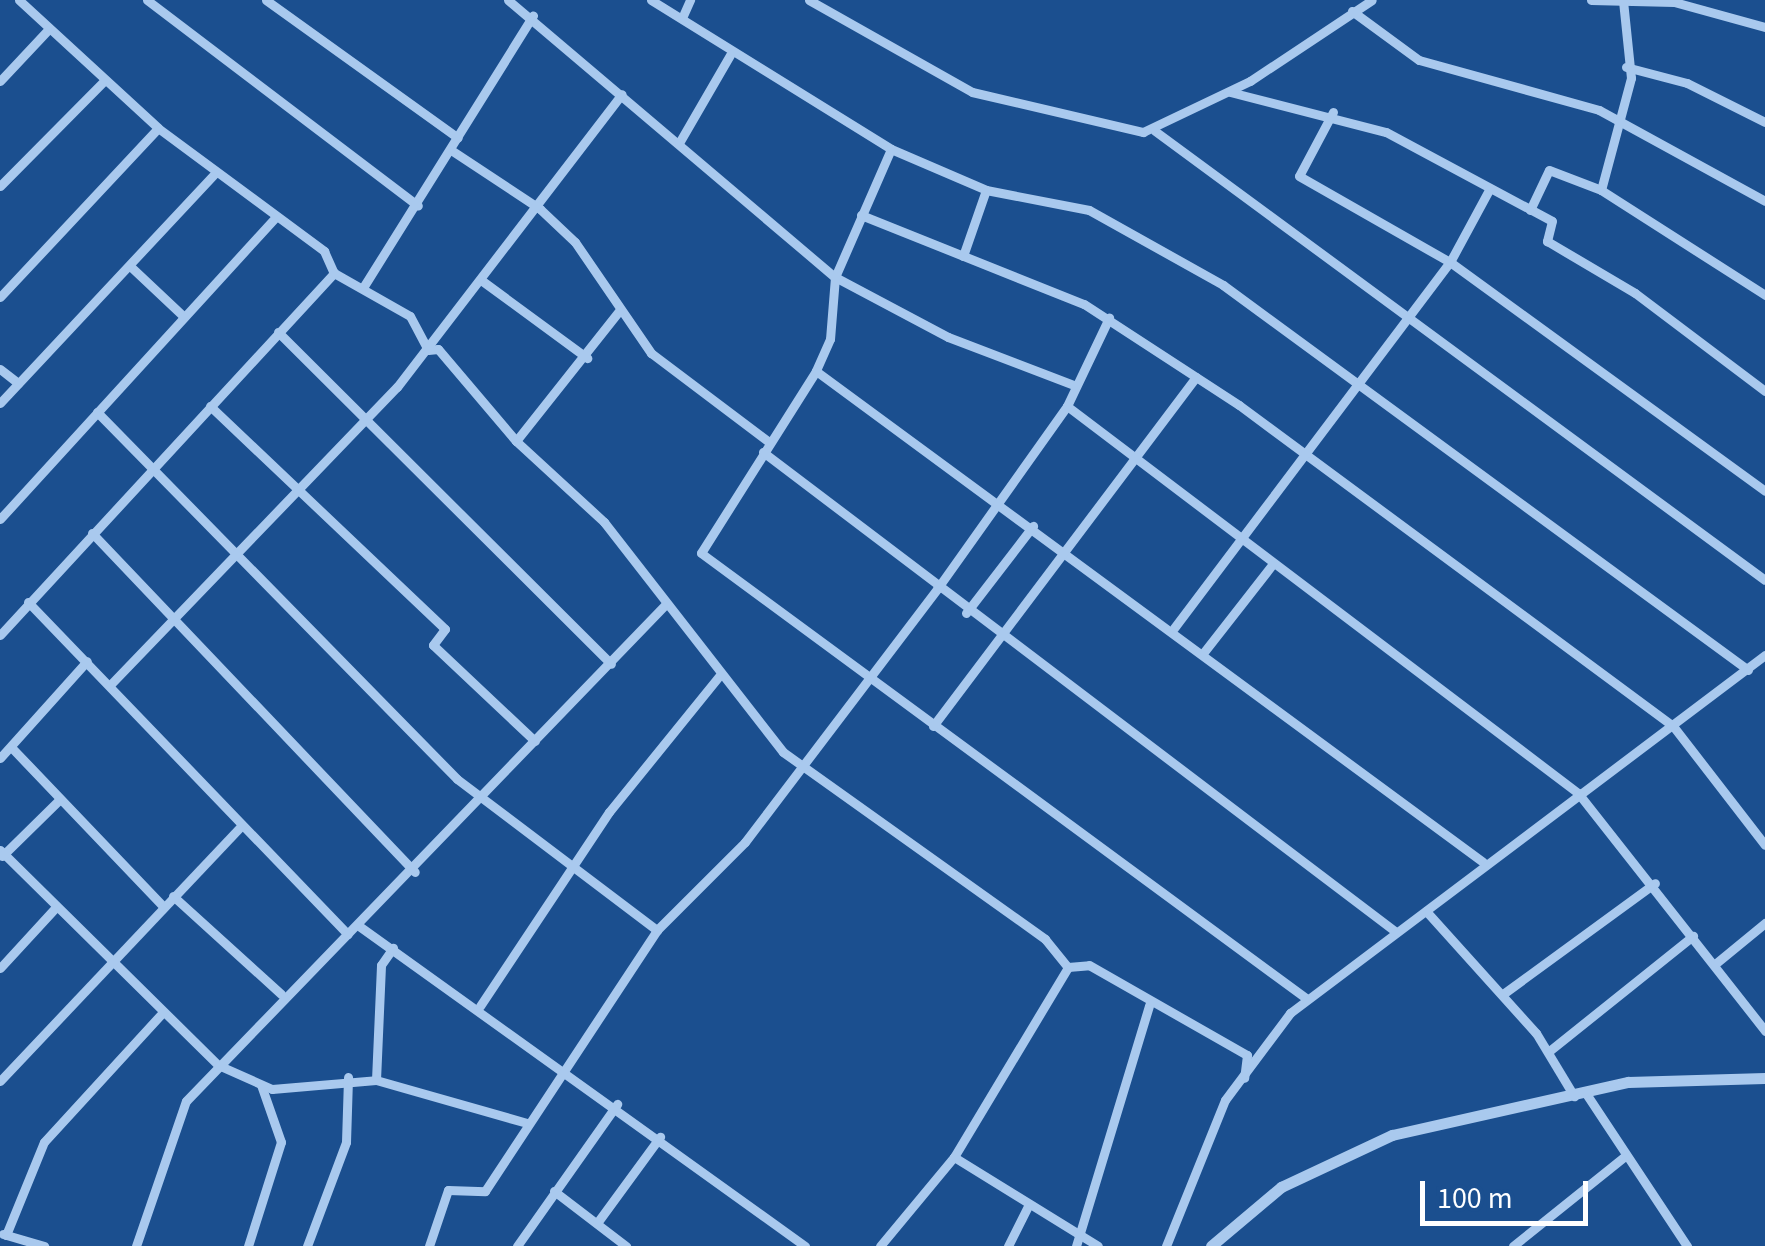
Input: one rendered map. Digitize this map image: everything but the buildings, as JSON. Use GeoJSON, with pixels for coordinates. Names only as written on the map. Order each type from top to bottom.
{"type":"FeatureCollection","features":[{"type":"Feature","properties":{"kind":"street"},"geometry":{"type":"LineString","coordinates":[[19,0],[47,31],[158,128],[324,251],[334,273],[364,286],[410,316],[428,350]]}},
{"type":"Feature","properties":{"kind":"street"},"geometry":{"type":"LineString","coordinates":[[147,0],[418,206]]}},
{"type":"Feature","properties":{"kind":"street"},"geometry":{"type":"LineString","coordinates":[[266,0],[458,138]]}},
{"type":"Feature","properties":{"kind":"street"},"geometry":{"type":"LineString","coordinates":[[508,0],[533,16],[835,278],[948,338],[1076,386]]}},
{"type":"Feature","properties":{"kind":"street"},"geometry":{"type":"LineString","coordinates":[[651,0],[730,55],[891,149],[986,190],[1089,210],[1134,231],[1356,379],[1748,670]]}},
{"type":"Feature","properties":{"kind":"street"},"geometry":{"type":"LineString","coordinates":[[682,18],[690,0]]}},
{"type":"Feature","properties":{"kind":"street"},"geometry":{"type":"LineString","coordinates":[[809,0],[972,92],[1155,131],[1765,580]]}},
{"type":"Feature","properties":{"kind":"street"},"geometry":{"type":"LineString","coordinates":[[1155,131],[1230,92],[1372,0]]}},
{"type":"Feature","properties":{"kind":"street"},"geometry":{"type":"LineString","coordinates":[[1592,0],[1623,4],[1674,2],[1765,27]]}},
{"type":"Feature","properties":{"kind":"street"},"geometry":{"type":"LineString","coordinates":[[1601,190],[1623,122],[1623,4]]}},
{"type":"Feature","properties":{"kind":"street"},"geometry":{"type":"LineString","coordinates":[[1352,11],[1419,60],[1623,122],[1765,201]]}},
{"type":"Feature","properties":{"kind":"street"},"geometry":{"type":"LineString","coordinates":[[364,286],[418,206],[533,16]]}},
{"type":"Feature","properties":{"kind":"street"},"geometry":{"type":"LineString","coordinates":[[0,82],[47,31]]}},
{"type":"Feature","properties":{"kind":"street"},"geometry":{"type":"LineString","coordinates":[[679,142],[730,55]]}},
{"type":"Feature","properties":{"kind":"street"},"geometry":{"type":"LineString","coordinates":[[1626,67],[1687,83],[1765,122]]}},
{"type":"Feature","properties":{"kind":"street"},"geometry":{"type":"LineString","coordinates":[[0,186],[105,80]]}},
{"type":"Feature","properties":{"kind":"street"},"geometry":{"type":"LineString","coordinates":[[1230,92],[1333,112],[1552,221],[1547,241],[1765,391]]}},
{"type":"Feature","properties":{"kind":"street"},"geometry":{"type":"LineString","coordinates":[[110,685],[368,419],[428,350],[540,209],[622,94]]}},
{"type":"Feature","properties":{"kind":"street"},"geometry":{"type":"LineString","coordinates":[[1333,112],[1299,176],[1450,262],[1765,491]]}},
{"type":"Feature","properties":{"kind":"street"},"geometry":{"type":"LineString","coordinates":[[0,297],[158,128]]}},
{"type":"Feature","properties":{"kind":"street"},"geometry":{"type":"LineString","coordinates":[[891,149],[835,278],[830,339],[816,371],[700,553],[1307,998]]}},
{"type":"Feature","properties":{"kind":"street"},"geometry":{"type":"LineString","coordinates":[[451,150],[540,209],[575,242],[618,311],[651,353],[770,442]]}},
{"type":"Feature","properties":{"kind":"street"},"geometry":{"type":"LineString","coordinates":[[1530,210],[1548,170],[1601,190],[1765,295]]}},
{"type":"Feature","properties":{"kind":"street"},"geometry":{"type":"LineString","coordinates":[[0,403],[215,173]]}},
{"type":"Feature","properties":{"kind":"street"},"geometry":{"type":"LineString","coordinates":[[963,256],[986,190]]}},
{"type":"Feature","properties":{"kind":"street"},"geometry":{"type":"LineString","coordinates":[[1174,628],[1356,379],[1450,262],[1489,190]]}},
{"type":"Feature","properties":{"kind":"street"},"geometry":{"type":"LineString","coordinates":[[861,215],[1109,318],[1304,452],[1674,726],[1765,846]]}},
{"type":"Feature","properties":{"kind":"street"},"geometry":{"type":"LineString","coordinates":[[0,519],[276,217]]}},
{"type":"Feature","properties":{"kind":"street"},"geometry":{"type":"LineString","coordinates":[[130,266],[183,316]]}},
{"type":"Feature","properties":{"kind":"street"},"geometry":{"type":"LineString","coordinates":[[0,634],[334,273]]}},
{"type":"Feature","properties":{"kind":"street"},"geometry":{"type":"LineString","coordinates":[[482,280],[587,358]]}},
{"type":"Feature","properties":{"kind":"street"},"geometry":{"type":"LineString","coordinates":[[516,441],[587,358],[618,311]]}},
{"type":"Feature","properties":{"kind":"street"},"geometry":{"type":"LineString","coordinates":[[428,1246],[448,1190],[485,1191],[657,930],[805,768],[868,677],[936,590],[1067,406],[1109,318]]}},
{"type":"Feature","properties":{"kind":"street"},"geometry":{"type":"LineString","coordinates":[[278,332],[610,664]]}},
{"type":"Feature","properties":{"kind":"street"},"geometry":{"type":"LineString","coordinates":[[428,350],[438,349],[516,441],[604,522],[719,676],[805,768],[1045,938],[1068,968]]}},
{"type":"Feature","properties":{"kind":"street"},"geometry":{"type":"LineString","coordinates":[[0,369],[18,383]]}},
{"type":"Feature","properties":{"kind":"street"},"geometry":{"type":"LineString","coordinates":[[816,371],[1001,500],[1483,862]]}},
{"type":"Feature","properties":{"kind":"street"},"geometry":{"type":"LineString","coordinates":[[933,726],[1196,377]]}},
{"type":"Feature","properties":{"kind":"street"},"geometry":{"type":"LineString","coordinates":[[210,406],[302,488],[445,629],[433,645],[535,742]]}},
{"type":"Feature","properties":{"kind":"street"},"geometry":{"type":"LineString","coordinates":[[1067,406],[1130,461],[1578,793],[1655,883],[1765,1032]]}},
{"type":"Feature","properties":{"kind":"street"},"geometry":{"type":"LineString","coordinates":[[97,412],[480,801],[657,930]]}},
{"type":"Feature","properties":{"kind":"street"},"geometry":{"type":"LineString","coordinates":[[764,452],[966,613],[1396,932]]}},
{"type":"Feature","properties":{"kind":"street"},"geometry":{"type":"LineString","coordinates":[[966,613],[1033,526]]}},
{"type":"Feature","properties":{"kind":"street"},"geometry":{"type":"LineString","coordinates":[[92,533],[416,872]]}},
{"type":"Feature","properties":{"kind":"street"},"geometry":{"type":"LineString","coordinates":[[1204,652],[1272,565]]}},
{"type":"Feature","properties":{"kind":"street"},"geometry":{"type":"LineString","coordinates":[[28,602],[348,934]]}},
{"type":"Feature","properties":{"kind":"street"},"geometry":{"type":"LineString","coordinates":[[136,1246],[186,1100],[281,994],[416,872],[666,604]]}},
{"type":"Feature","properties":{"kind":"street"},"geometry":{"type":"LineString","coordinates":[[1166,1246],[1226,1100],[1307,998],[1426,911],[1483,862],[1764,659]]}},
{"type":"Feature","properties":{"kind":"street"},"geometry":{"type":"LineString","coordinates":[[0,758],[87,662]]}},
{"type":"Feature","properties":{"kind":"street"},"geometry":{"type":"LineString","coordinates":[[480,1006],[571,864],[719,676]]}},
{"type":"Feature","properties":{"kind":"street"},"geometry":{"type":"LineString","coordinates":[[11,747],[164,907]]}},
{"type":"Feature","properties":{"kind":"street"},"geometry":{"type":"LineString","coordinates":[[59,800],[1,854],[218,1065],[261,1085],[348,1077],[376,1080],[527,1123]]}},
{"type":"Feature","properties":{"kind":"street"},"geometry":{"type":"LineString","coordinates":[[0,1081],[242,826]]}},
{"type":"Feature","properties":{"kind":"street"},"geometry":{"type":"LineString","coordinates":[[1504,994],[1655,883]]}},
{"type":"Feature","properties":{"kind":"street"},"geometry":{"type":"LineString","coordinates":[[174,896],[281,994]]}},
{"type":"Feature","properties":{"kind":"street"},"geometry":{"type":"LineString","coordinates":[[0,968],[56,907]]}},
{"type":"Feature","properties":{"kind":"street"},"geometry":{"type":"LineString","coordinates":[[1426,911],[1504,994],[1626,1156],[1684,1241],[1670,1246]]}},
{"type":"Feature","properties":{"kind":"street"},"geometry":{"type":"LineString","coordinates":[[1715,964],[1765,923]]}},
{"type":"Feature","properties":{"kind":"street"},"geometry":{"type":"LineString","coordinates":[[359,926],[617,1104],[806,1246]]}},
{"type":"Feature","properties":{"kind":"street"},"geometry":{"type":"LineString","coordinates":[[1548,1052],[1693,936]]}},
{"type":"Feature","properties":{"kind":"street"},"geometry":{"type":"LineString","coordinates":[[376,1080],[381,965],[393,948]]}},
{"type":"Feature","properties":{"kind":"street"},"geometry":{"type":"LineString","coordinates":[[1068,968],[1090,965],[1148,1004],[1173,1008],[1247,1055],[1244,1078]]}},
{"type":"Feature","properties":{"kind":"street"},"geometry":{"type":"LineString","coordinates":[[880,1246],[954,1157],[1068,968]]}},
{"type":"Feature","properties":{"kind":"street"},"geometry":{"type":"LineString","coordinates":[[1077,1240],[1148,1004]]}},
{"type":"Feature","properties":{"kind":"street"},"geometry":{"type":"LineString","coordinates":[[44,1246],[3,1234],[44,1142],[162,1013]]}},
{"type":"Feature","properties":{"kind":"street"},"geometry":{"type":"LineString","coordinates":[[307,1246],[346,1142],[348,1077]]}},
{"type":"Feature","properties":{"kind":"street"},"geometry":{"type":"LineString","coordinates":[[1211,1246],[1280,1187],[1338,1156],[1440,1120],[1658,1078],[1765,1078]]}},
{"type":"Feature","properties":{"kind":"street"},"geometry":{"type":"LineString","coordinates":[[248,1246],[281,1142],[261,1085]]}},
{"type":"Feature","properties":{"kind":"street"},"geometry":{"type":"LineString","coordinates":[[517,1246],[617,1104]]}},
{"type":"Feature","properties":{"kind":"street"},"geometry":{"type":"LineString","coordinates":[[597,1223],[660,1138]]}},
{"type":"Feature","properties":{"kind":"street"},"geometry":{"type":"LineString","coordinates":[[1513,1246],[1626,1156]]}},
{"type":"Feature","properties":{"kind":"street"},"geometry":{"type":"LineString","coordinates":[[954,1157],[1077,1240],[1098,1246]]}},
{"type":"Feature","properties":{"kind":"street"},"geometry":{"type":"LineString","coordinates":[[554,1191],[626,1246]]}},
{"type":"Feature","properties":{"kind":"street"},"geometry":{"type":"LineString","coordinates":[[1008,1246],[1029,1204]]}}]}
